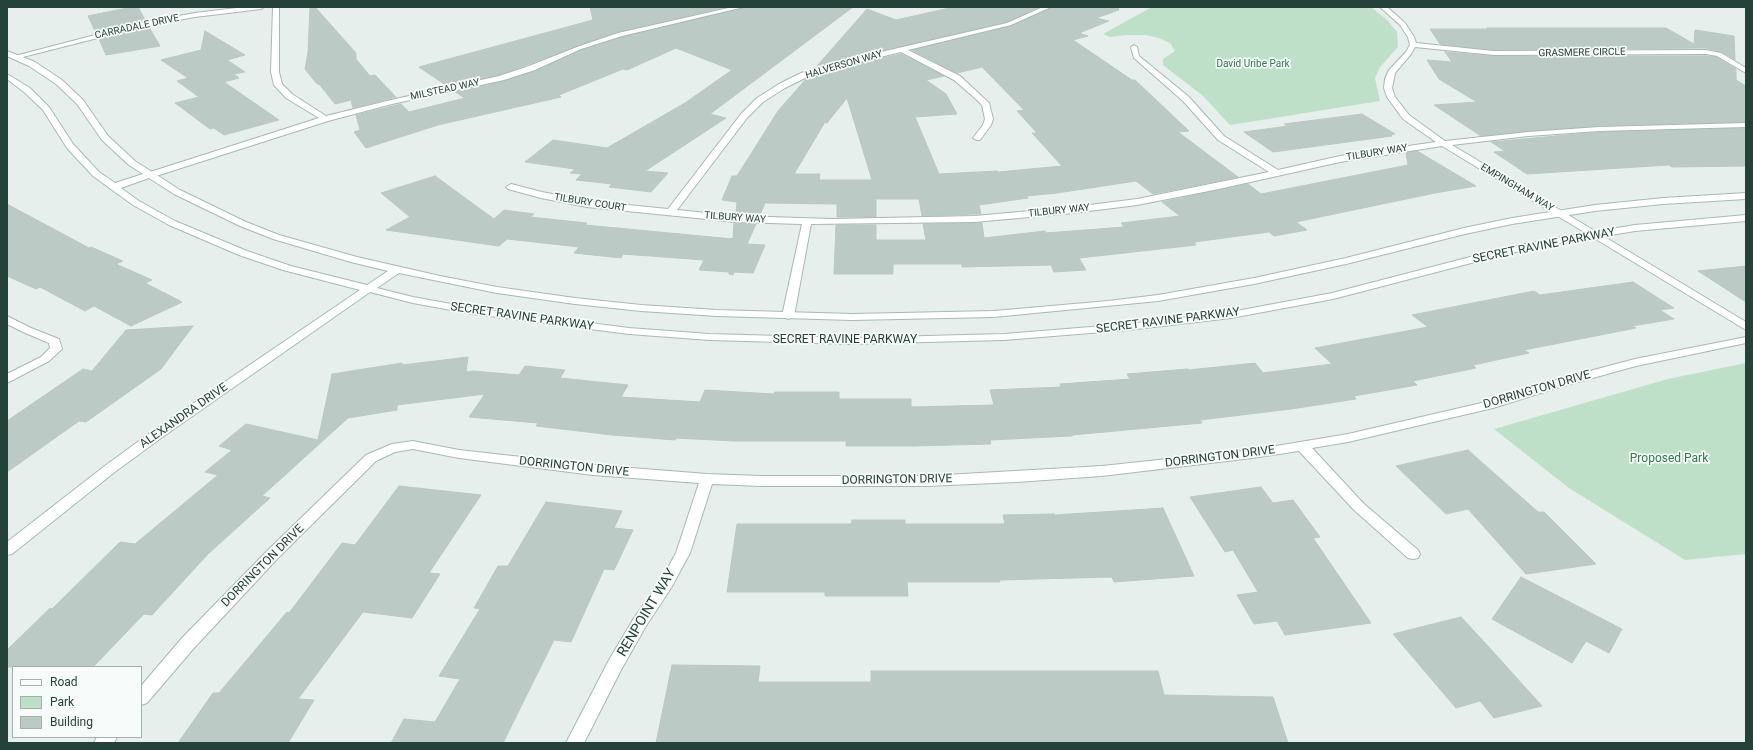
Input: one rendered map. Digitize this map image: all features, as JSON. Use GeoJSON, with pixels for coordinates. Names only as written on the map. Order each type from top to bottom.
{"type":"FeatureCollection","features":[{"type":"Feature","properties":{"kind":"street","name":"CARRADALE DRIVE"},"geometry":{"type":"LineString","coordinates":[[11,55],[152,23],[203,14],[261,7]]}},
{"type":"Feature","properties":{"kind":"street"},"geometry":{"type":"LineString","coordinates":[[276,7],[275,72],[278,85],[289,96],[325,119]]}},
{"type":"Feature","properties":{"kind":"street","name":"MILSTEAD WAY"},"geometry":{"type":"LineString","coordinates":[[113,187],[325,119],[391,102],[502,78],[532,68],[586,45],[620,34],[740,7]]}},
{"type":"Feature","properties":{"kind":"street","name":"HALVERSON WAY"},"geometry":{"type":"LineString","coordinates":[[670,213],[744,116],[770,93],[788,83],[817,70],[1009,24],[1048,7]]}},
{"type":"Feature","properties":{"kind":"street"},"geometry":{"type":"LineString","coordinates":[[1383,7],[1409,31],[1413,45]]}},
{"type":"Feature","properties":{"kind":"street","name":"GRASMERE CIRCLE"},"geometry":{"type":"LineString","coordinates":[[1413,45],[1494,53],[1706,52],[1727,58],[1746,71]]}},
{"type":"Feature","properties":{"kind":"street","name":"EMPINGHAM WAY"},"geometry":{"type":"LineString","coordinates":[[1413,45],[1405,58],[1392,72],[1389,79],[1388,88],[1391,97],[1406,117],[1442,143],[1560,213],[1746,327]]}},
{"type":"Feature","properties":{"kind":"street"},"geometry":{"type":"LineString","coordinates":[[1134,47],[1136,57],[1186,99],[1221,138],[1277,173]]}},
{"type":"Feature","properties":{"kind":"street"},"geometry":{"type":"LineString","coordinates":[[901,49],[966,84],[986,105],[989,119],[987,125],[977,138]]}},
{"type":"Feature","properties":{"kind":"street","name":"SECRET RAVINE PARKWAY"},"geometry":{"type":"LineString","coordinates":[[11,55],[47,73],[64,87],[92,117],[106,138],[132,163],[177,192],[243,224],[306,246],[396,270],[497,290],[575,301],[717,314],[852,317],[994,314],[1158,298],[1254,281],[1346,261],[1464,231],[1560,213],[1662,201],[1746,196]]}},
{"type":"Feature","properties":{"kind":"street","name":"SECRET RAVINE PARKWAY"},"geometry":{"type":"LineString","coordinates":[[7,76],[27,90],[42,105],[74,151],[96,174],[113,187],[136,203],[172,223],[243,253],[287,268],[413,300],[474,311],[557,323],[629,331],[710,337],[850,341],[980,338],[1128,327],[1254,311],[1347,293],[1501,252],[1635,228],[1746,218]]}},
{"type":"Feature","properties":{"kind":"street"},"geometry":{"type":"LineString","coordinates":[[1442,143],[1528,134],[1599,129],[1746,125]]}},
{"type":"Feature","properties":{"kind":"street","name":"TILBURY WAY"},"geometry":{"type":"LineString","coordinates":[[670,213],[736,219],[807,222],[892,222],[968,219],[1066,211],[1162,198],[1366,154],[1442,143]]}},
{"type":"Feature","properties":{"kind":"street","name":"TILBURY COURT"},"geometry":{"type":"LineString","coordinates":[[511,187],[580,203],[670,213]]}},
{"type":"Feature","properties":{"kind":"street"},"geometry":{"type":"LineString","coordinates":[[788,316],[807,222]]}},
{"type":"Feature","properties":{"kind":"street","name":"ALEXANDRA DRIVE"},"geometry":{"type":"LineString","coordinates":[[7,550],[141,446],[396,270]]}},
{"type":"Feature","properties":{"kind":"street"},"geometry":{"type":"LineString","coordinates":[[7,319],[55,341],[56,349],[44,359],[7,379]]}},
{"type":"Feature","properties":{"kind":"street","name":"DORRINGTON DRIVE"},"geometry":{"type":"LineString","coordinates":[[142,697],[188,643],[273,554],[371,458],[392,448],[413,445],[459,454],[524,462],[707,479],[848,482],[926,481],[1017,477],[1190,462],[1348,438],[1478,408],[1556,384],[1635,363],[1746,340]]}},
{"type":"Feature","properties":{"kind":"street"},"geometry":{"type":"LineString","coordinates":[[1302,446],[1359,507],[1413,554]]}},
{"type":"Feature","properties":{"kind":"street","name":"RENPOINT WAY"},"geometry":{"type":"LineString","coordinates":[[575,743],[615,665],[640,622],[666,584],[683,553],[694,523],[707,479]]}},
{"type":"Feature","properties":{"kind":"green space","name":"David Uribe Park"},"geometry":{"type":"Polygon","coordinates":[[[1152,7],[1371,7],[1387,20],[1397,32],[1398,47],[1380,67],[1375,78],[1380,101],[1230,125],[1202,95],[1163,65],[1163,59],[1175,51],[1170,43],[1159,38],[1145,35],[1110,37],[1103,34],[1152,7]]]}},
{"type":"Feature","properties":{"kind":"green space","name":"Proposed Park"},"geometry":{"type":"Polygon","coordinates":[[[1746,363],[1746,554],[1685,560],[1569,488],[1494,429],[1668,379],[1746,363]]]}},
{"type":"Feature","properties":{"kind":"building"},"geometry":{"type":"Polygon","coordinates":[[[138,7],[145,20],[96,33],[88,16],[138,7]]]}},
{"type":"Feature","properties":{"kind":"building"},"geometry":{"type":"Polygon","coordinates":[[[310,7],[315,7],[356,53],[356,59],[370,76],[375,75],[396,97],[353,108],[351,100],[335,104],[305,69],[308,52],[310,7]]]}},
{"type":"Feature","properties":{"kind":"building"},"geometry":{"type":"Polygon","coordinates":[[[590,7],[726,7],[618,32],[499,75],[447,86],[419,67],[593,20],[590,7]]]}},
{"type":"Feature","properties":{"kind":"building"},"geometry":{"type":"Polygon","coordinates":[[[745,7],[853,7],[710,114],[726,118],[645,171],[668,173],[651,192],[609,187],[612,184],[576,180],[582,174],[570,173],[575,169],[525,162],[553,140],[607,148],[685,103],[732,70],[676,48],[627,70],[623,69],[559,95],[561,97],[438,125],[366,148],[354,132],[360,130],[356,115],[401,104],[409,112],[465,98],[455,92],[504,81],[535,71],[582,50],[622,37],[745,7]]]}},
{"type":"Feature","properties":{"kind":"building"},"geometry":{"type":"Polygon","coordinates":[[[954,7],[1039,7],[1007,22],[817,66],[867,9],[896,20],[954,7]]]}},
{"type":"Feature","properties":{"kind":"building"},"geometry":{"type":"Polygon","coordinates":[[[1052,7],[1118,7],[1119,10],[1096,18],[1109,21],[1079,33],[1088,36],[1073,40],[1132,80],[1135,80],[1189,131],[1178,132],[1238,177],[1153,194],[1136,181],[1027,196],[1028,198],[979,205],[981,214],[922,216],[919,199],[877,199],[876,196],[876,217],[837,217],[837,204],[765,203],[760,215],[736,214],[737,202],[722,200],[732,176],[737,176],[778,111],[806,79],[834,69],[901,54],[944,76],[926,80],[946,94],[957,114],[915,117],[939,174],[998,172],[1062,166],[1032,133],[1037,133],[1017,111],[1024,110],[982,67],[957,73],[912,50],[1011,26],[1052,7]],[[847,98],[827,123],[825,122],[794,174],[820,174],[819,180],[872,180],[847,98]]]}},
{"type":"Feature","properties":{"kind":"building"},"geometry":{"type":"Polygon","coordinates":[[[149,27],[160,46],[106,55],[99,39],[149,27]]]}},
{"type":"Feature","properties":{"kind":"building"},"geometry":{"type":"Polygon","coordinates":[[[1487,28],[1666,28],[1694,44],[1695,30],[1734,36],[1735,60],[1722,52],[1706,48],[1494,50],[1440,44],[1430,29],[1488,29],[1487,28]]]}},
{"type":"Feature","properties":{"kind":"building"},"geometry":{"type":"Polygon","coordinates":[[[205,31],[245,55],[227,60],[245,72],[234,74],[239,78],[224,82],[279,120],[224,135],[214,128],[210,129],[175,103],[199,97],[177,81],[188,78],[161,60],[201,50],[205,31]]]}},
{"type":"Feature","properties":{"kind":"building"},"geometry":{"type":"Polygon","coordinates":[[[1445,52],[1494,56],[1716,57],[1736,69],[1736,80],[1746,86],[1746,122],[1599,126],[1481,136],[1434,105],[1477,102],[1439,79],[1427,60],[1452,62],[1445,52]]]}},
{"type":"Feature","properties":{"kind":"building"},"geometry":{"type":"Polygon","coordinates":[[[1362,114],[1395,134],[1389,135],[1392,136],[1273,152],[1244,132],[1288,126],[1284,124],[1362,114]]]}},
{"type":"Feature","properties":{"kind":"building"},"geometry":{"type":"Polygon","coordinates":[[[1746,128],[1746,166],[1672,167],[1669,165],[1527,174],[1494,152],[1505,151],[1491,142],[1599,132],[1746,128]]]}},
{"type":"Feature","properties":{"kind":"building"},"geometry":{"type":"Polygon","coordinates":[[[1417,151],[1476,186],[1296,222],[1307,230],[1274,236],[1269,232],[1194,242],[1196,245],[1079,258],[1086,270],[1054,272],[1051,265],[962,267],[962,264],[893,264],[893,274],[834,274],[836,225],[876,225],[876,240],[926,240],[923,224],[982,223],[984,238],[1045,231],[1046,233],[1124,227],[1121,223],[1180,216],[1162,202],[1248,184],[1261,194],[1408,165],[1406,153],[1417,151]]]}},
{"type":"Feature","properties":{"kind":"building"},"geometry":{"type":"Polygon","coordinates":[[[435,176],[494,219],[504,210],[534,214],[530,217],[587,223],[585,225],[733,239],[734,223],[756,224],[747,244],[765,245],[753,273],[734,272],[733,275],[729,274],[729,272],[699,270],[704,260],[623,254],[621,258],[574,253],[579,247],[507,239],[499,246],[386,230],[410,217],[381,193],[435,176]]]}},
{"type":"Feature","properties":{"kind":"building"},"geometry":{"type":"Polygon","coordinates":[[[7,204],[89,248],[91,247],[123,261],[116,264],[152,280],[145,283],[182,302],[131,326],[94,306],[85,311],[40,287],[36,289],[7,276],[7,204]]]}},
{"type":"Feature","properties":{"kind":"building"},"geometry":{"type":"Polygon","coordinates":[[[1746,266],[1746,302],[1698,271],[1746,266]]]}},
{"type":"Feature","properties":{"kind":"building"},"geometry":{"type":"Polygon","coordinates":[[[1633,282],[1674,308],[1660,310],[1674,319],[1632,326],[1636,328],[1524,350],[1529,353],[1473,365],[1476,368],[1413,381],[1417,385],[1354,396],[1356,399],[1291,409],[1200,420],[1202,423],[1072,436],[990,440],[991,444],[846,446],[846,441],[733,441],[676,438],[675,440],[612,435],[536,426],[538,423],[469,417],[485,394],[397,405],[397,410],[348,418],[262,496],[270,498],[208,554],[152,615],[144,614],[94,666],[7,667],[7,650],[50,608],[52,609],[120,542],[135,544],[218,475],[205,472],[232,450],[219,446],[246,424],[318,440],[332,374],[402,363],[402,365],[468,357],[466,372],[473,371],[519,375],[525,366],[565,370],[560,378],[628,385],[621,397],[700,402],[705,390],[774,394],[775,392],[839,392],[839,399],[911,399],[911,407],[994,405],[990,390],[1061,387],[1060,384],[1130,379],[1127,374],[1189,370],[1255,363],[1263,373],[1332,364],[1315,348],[1428,327],[1412,315],[1534,291],[1540,295],[1633,282]]]}},
{"type":"Feature","properties":{"kind":"building"},"geometry":{"type":"Polygon","coordinates":[[[193,326],[161,369],[86,422],[79,421],[7,472],[7,421],[83,369],[92,371],[126,330],[193,326]]]}},
{"type":"Feature","properties":{"kind":"building"},"geometry":{"type":"Polygon","coordinates":[[[1468,450],[1538,512],[1544,512],[1596,564],[1526,574],[1468,509],[1446,514],[1396,466],[1468,450]]]}},
{"type":"Feature","properties":{"kind":"building"},"geometry":{"type":"Polygon","coordinates":[[[399,486],[481,495],[429,573],[440,574],[412,618],[363,612],[298,699],[314,700],[288,743],[178,743],[213,693],[219,693],[287,612],[289,613],[342,543],[355,545],[399,486]]]}},
{"type":"Feature","properties":{"kind":"building"},"geometry":{"type":"Polygon","coordinates":[[[1261,487],[1273,503],[1293,500],[1320,537],[1313,538],[1371,623],[1285,635],[1277,621],[1254,624],[1237,595],[1258,592],[1233,550],[1225,552],[1190,497],[1261,487]]]}},
{"type":"Feature","properties":{"kind":"building"},"geometry":{"type":"Polygon","coordinates":[[[546,502],[622,511],[614,528],[633,530],[614,570],[604,569],[571,642],[554,640],[503,743],[391,743],[404,719],[435,722],[460,679],[439,676],[480,609],[474,608],[498,566],[508,566],[546,502]]]}},
{"type":"Feature","properties":{"kind":"building"},"geometry":{"type":"Polygon","coordinates":[[[1163,508],[1194,576],[1114,582],[1112,577],[999,580],[1000,582],[907,582],[908,596],[825,596],[825,592],[727,592],[737,524],[851,524],[852,520],[905,520],[905,524],[1005,524],[1003,515],[1055,515],[1163,508]]]}},
{"type":"Feature","properties":{"kind":"building"},"geometry":{"type":"Polygon","coordinates":[[[1521,577],[1622,629],[1609,653],[1586,641],[1572,663],[1492,619],[1521,577]]]}},
{"type":"Feature","properties":{"kind":"building"},"geometry":{"type":"Polygon","coordinates":[[[1461,617],[1542,706],[1494,718],[1480,701],[1456,708],[1393,634],[1461,617]]]}},
{"type":"Feature","properties":{"kind":"building"},"geometry":{"type":"Polygon","coordinates":[[[672,665],[760,666],[758,682],[871,682],[871,671],[1158,671],[1164,695],[1273,697],[1288,743],[656,743],[672,665]]]}}]}
